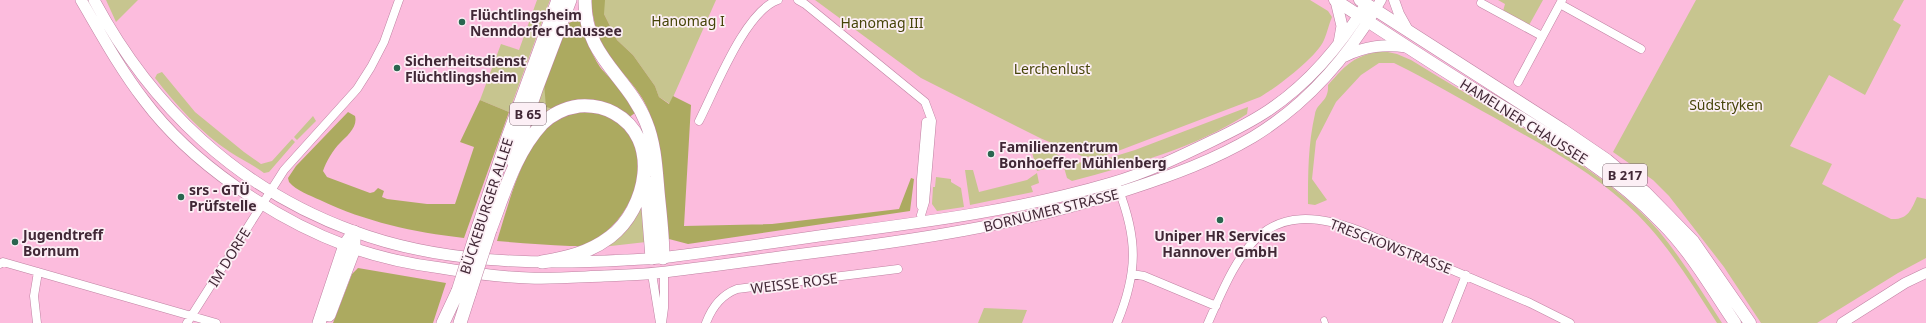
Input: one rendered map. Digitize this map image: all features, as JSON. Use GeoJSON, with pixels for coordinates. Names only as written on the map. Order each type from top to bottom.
{"type":"FeatureCollection","features":[{"type":"Feature","properties":{"kind":"highway","name":"BÜCKEBURGER ALLEE"},"geometry":{"type":"LineString","coordinates":[[448,323],[464,292],[484,229],[514,122],[558,0]]}},
{"type":"Feature","properties":{"kind":"highway","name":"BÜCKEBURGER ALLEE"},"geometry":{"type":"LineString","coordinates":[[484,229],[570,0]]}},
{"type":"Feature","properties":{"kind":"highway"},"geometry":{"type":"LineString","coordinates":[[585,0],[586,20],[594,44],[608,68],[637,104],[650,134],[656,168],[658,258]]}},
{"type":"Feature","properties":{"kind":"highway"},"geometry":{"type":"LineString","coordinates":[[484,229],[528,143],[543,123],[562,110],[572,107],[595,106],[616,114],[634,131],[640,142],[644,156],[658,258]]}},
{"type":"Feature","properties":{"kind":"highway"},"geometry":{"type":"LineString","coordinates":[[542,262],[564,258],[588,250],[611,236],[620,228],[632,211],[640,193],[643,178],[644,156]]}},
{"type":"Feature","properties":{"kind":"highway"},"geometry":{"type":"LineString","coordinates":[[327,323],[354,232]]}},
{"type":"Feature","properties":{"kind":"highway"},"geometry":{"type":"LineString","coordinates":[[319,323],[349,247]]}},
{"type":"Feature","properties":{"kind":"highway","name":"BÜCKEBURGER ALLEE"},"geometry":{"type":"LineString","coordinates":[[460,323],[464,292]]}},
{"type":"Feature","properties":{"kind":"highway"},"geometry":{"type":"LineString","coordinates":[[443,323],[464,292]]}},
{"type":"Feature","properties":{"kind":"main road","name":"BORNUMER STRASSE"},"geometry":{"type":"LineString","coordinates":[[81,0],[119,64],[157,116],[175,135],[206,162],[262,204],[303,226],[349,247],[391,259],[427,266],[509,277],[532,278],[658,273],[924,238],[1046,214],[1103,199],[1200,164],[1255,135],[1299,103],[1343,57],[1364,19],[1370,3]]}},
{"type":"Feature","properties":{"kind":"main road","name":"BORNUMER STRASSE"},"geometry":{"type":"LineString","coordinates":[[94,0],[107,24],[143,79],[184,125],[209,147],[271,191],[317,216],[354,232],[429,251],[475,258],[542,262],[592,262],[658,258],[922,218],[993,210],[1116,182],[1193,150],[1267,112],[1290,94],[1364,19]]}},
{"type":"Feature","properties":{"kind":"main road"},"geometry":{"type":"LineString","coordinates":[[1335,0],[1342,26],[1339,45]]}},
{"type":"Feature","properties":{"kind":"main road","name":"HAMELNER CHAUSSEE"},"geometry":{"type":"LineString","coordinates":[[1335,0],[1407,47],[1566,145],[1602,170],[1638,200],[1674,236],[1735,323]]}},
{"type":"Feature","properties":{"kind":"main road","name":"HAMELNER CHAUSSEE"},"geometry":{"type":"LineString","coordinates":[[1370,3],[1409,32],[1563,130],[1606,160],[1645,192],[1693,241],[1750,323]]}},
{"type":"Feature","properties":{"kind":"main road"},"geometry":{"type":"LineString","coordinates":[[1343,57],[1369,46],[1379,45],[1407,47]]}},
{"type":"Feature","properties":{"kind":"main road"},"geometry":{"type":"LineString","coordinates":[[658,258],[658,273]]}},
{"type":"Feature","properties":{"kind":"street","name":"IM DORFE"},"geometry":{"type":"LineString","coordinates":[[189,320],[262,204],[298,153],[357,89],[372,67],[384,42],[399,0]]}},
{"type":"Feature","properties":{"kind":"street"},"geometry":{"type":"LineString","coordinates":[[699,121],[741,36],[770,3],[778,0]]}},
{"type":"Feature","properties":{"kind":"street"},"geometry":{"type":"LineString","coordinates":[[798,0],[917,94],[924,102],[928,113],[920,194],[924,238]]}},
{"type":"Feature","properties":{"kind":"street"},"geometry":{"type":"LineString","coordinates":[[1394,0],[1397,10],[1409,32]]}},
{"type":"Feature","properties":{"kind":"street"},"geometry":{"type":"LineString","coordinates":[[1518,82],[1561,2],[1641,49]]}},
{"type":"Feature","properties":{"kind":"street"},"geometry":{"type":"LineString","coordinates":[[1481,3],[1542,36]]}},
{"type":"Feature","properties":{"kind":"street"},"geometry":{"type":"LineString","coordinates":[[1116,182],[1127,210],[1132,234],[1134,255],[1132,274],[1117,323]]}},
{"type":"Feature","properties":{"kind":"street","name":"TRESCKOWSTRASSE"},"geometry":{"type":"LineString","coordinates":[[1208,323],[1245,250],[1265,232],[1278,224],[1297,219],[1314,219],[1344,225],[1466,275],[1559,320],[1570,323]]}},
{"type":"Feature","properties":{"kind":"street"},"geometry":{"type":"LineString","coordinates":[[0,264],[3,262],[38,272],[189,320],[216,323]]}},
{"type":"Feature","properties":{"kind":"street","name":"WEISSE ROSE"},"geometry":{"type":"LineString","coordinates":[[706,323],[716,303],[727,293],[737,289],[898,269]]}},
{"type":"Feature","properties":{"kind":"street"},"geometry":{"type":"LineString","coordinates":[[37,323],[34,296],[38,272]]}},
{"type":"Feature","properties":{"kind":"street"},"geometry":{"type":"LineString","coordinates":[[658,273],[661,323]]}},
{"type":"Feature","properties":{"kind":"street"},"geometry":{"type":"LineString","coordinates":[[1842,323],[1905,283],[1926,273]]}},
{"type":"Feature","properties":{"kind":"street"},"geometry":{"type":"LineString","coordinates":[[1132,274],[1144,276],[1216,306]]}},
{"type":"Feature","properties":{"kind":"street"},"geometry":{"type":"LineString","coordinates":[[1447,323],[1466,275]]}},
{"type":"Feature","properties":{"kind":"street"},"geometry":{"type":"LineString","coordinates":[[1854,323],[1926,278]]}},
{"type":"Feature","properties":{"kind":"green space"},"geometry":{"type":"Polygon","coordinates":[[[106,0],[138,0],[116,22],[106,0]]]}},
{"type":"Feature","properties":{"kind":"green space"},"geometry":{"type":"Polygon","coordinates":[[[537,0],[550,0],[509,112],[480,100],[501,44],[519,50],[537,0]]]}},
{"type":"Feature","properties":{"kind":"green space","name":"Hanomag I"},"geometry":{"type":"Polygon","coordinates":[[[601,0],[716,0],[670,104],[659,97],[655,86],[633,55],[617,40],[603,12],[601,0]]]}},
{"type":"Feature","properties":{"kind":"green space","name":"Lerchenlust"},"geometry":{"type":"Polygon","coordinates":[[[815,0],[1310,0],[1328,11],[1332,17],[1324,40],[1313,55],[1276,87],[1260,97],[1118,151],[1103,156],[1084,157],[1040,138],[921,78],[815,0]]]}},
{"type":"Feature","properties":{"kind":"green space"},"geometry":{"type":"Polygon","coordinates":[[[1498,0],[1543,0],[1528,27],[1503,11],[1505,4],[1498,0]]]}},
{"type":"Feature","properties":{"kind":"green space","name":"Südstryken"},"geometry":{"type":"Polygon","coordinates":[[[1696,0],[1904,0],[1893,20],[1901,25],[1865,95],[1829,75],[1790,146],[1832,164],[1822,184],[1891,219],[1897,219],[1905,216],[1911,210],[1917,197],[1926,199],[1926,258],[1898,273],[1817,323],[1761,323],[1724,267],[1669,196],[1653,180],[1613,152],[1696,0]]]}},
{"type":"Feature","properties":{"kind":"green space"},"geometry":{"type":"Polygon","coordinates":[[[1383,51],[1397,54],[1411,60],[1522,127],[1559,150],[1624,197],[1647,218],[1667,241],[1684,264],[1722,323],[1717,323],[1697,291],[1664,244],[1639,216],[1610,190],[1546,147],[1433,83],[1394,63],[1379,63],[1361,75],[1336,102],[1316,141],[1312,179],[1327,200],[1315,205],[1308,204],[1311,136],[1316,110],[1327,95],[1328,85],[1346,66],[1358,58],[1383,51]]]}},
{"type":"Feature","properties":{"kind":"green space"},"geometry":{"type":"Polygon","coordinates":[[[162,72],[195,112],[261,164],[272,161],[292,139],[295,142],[269,172],[264,173],[230,152],[199,127],[155,78],[157,74],[162,72]]]}},
{"type":"Feature","properties":{"kind":"green space"},"geometry":{"type":"Polygon","coordinates":[[[544,83],[554,109],[526,137],[544,83]]]}},
{"type":"Feature","properties":{"kind":"green space"},"geometry":{"type":"Polygon","coordinates":[[[1248,107],[1247,114],[1206,137],[1185,146],[1140,162],[1072,181],[1067,178],[1063,164],[1037,171],[1029,141],[1071,161],[1084,163],[1096,162],[1135,150],[1248,107]]]}},
{"type":"Feature","properties":{"kind":"green space"},"geometry":{"type":"Polygon","coordinates":[[[313,116],[316,121],[297,140],[294,137],[313,116]]]}},
{"type":"Feature","properties":{"kind":"green space"},"geometry":{"type":"Polygon","coordinates":[[[965,170],[973,170],[979,192],[1027,180],[1037,173],[1039,183],[1031,186],[1033,192],[970,205],[965,170]]]}},
{"type":"Feature","properties":{"kind":"green space"},"geometry":{"type":"Polygon","coordinates":[[[936,177],[951,179],[951,182],[961,188],[964,207],[937,211],[932,204],[933,187],[935,187],[936,177]]]}},
{"type":"Feature","properties":{"kind":"green space"},"geometry":{"type":"Polygon","coordinates":[[[643,198],[646,242],[602,247],[643,198]]]}},
{"type":"Feature","properties":{"kind":"green space"},"geometry":{"type":"Polygon","coordinates":[[[984,308],[1027,310],[1022,323],[978,323],[984,308]]]}},
{"type":"Feature","properties":{"kind":"shaded area"},"geometry":{"type":"Polygon","coordinates":[[[591,0],[605,0],[604,14],[617,40],[633,55],[655,86],[659,97],[669,104],[673,96],[691,105],[684,226],[772,224],[899,209],[911,178],[914,179],[910,211],[688,244],[669,239],[657,143],[649,112],[640,95],[612,60],[603,46],[596,27],[591,0]]]}},
{"type":"Feature","properties":{"kind":"shaded area"},"geometry":{"type":"Polygon","coordinates":[[[582,18],[588,44],[593,56],[600,67],[626,94],[633,106],[635,113],[628,118],[621,112],[554,109],[546,107],[544,83],[566,24],[582,18]]]}},
{"type":"Feature","properties":{"kind":"shaded area"},"geometry":{"type":"Polygon","coordinates":[[[480,100],[509,112],[464,238],[426,233],[372,220],[337,208],[307,194],[289,182],[288,178],[296,166],[348,112],[355,116],[355,124],[349,134],[337,146],[328,160],[323,171],[327,177],[370,193],[374,192],[378,188],[384,191],[382,197],[387,199],[427,204],[455,204],[474,147],[460,142],[480,100]]]}},
{"type":"Feature","properties":{"kind":"shaded area"},"geometry":{"type":"Polygon","coordinates":[[[580,111],[607,115],[623,127],[633,141],[638,157],[638,174],[634,191],[627,207],[616,222],[603,234],[585,246],[497,241],[512,192],[526,157],[535,141],[545,128],[557,119],[580,111]]]}},
{"type":"Feature","properties":{"kind":"shaded area"},"geometry":{"type":"Polygon","coordinates":[[[358,268],[446,283],[433,323],[333,323],[352,274],[358,268]]]}},
{"type":"Feature","properties":{"kind":"place","name":"Flüchtlingsheim Nenndorfer Chaussee"},"geometry":{"type":"Point","coordinates":[462,22]}},
{"type":"Feature","properties":{"kind":"place","name":"Sicherheitsdienst Flüchtlingsheim"},"geometry":{"type":"Point","coordinates":[397,68]}},
{"type":"Feature","properties":{"kind":"place","name":"Familienzentrum Bonhoeffer Mühlenberg"},"geometry":{"type":"Point","coordinates":[991,154]}},
{"type":"Feature","properties":{"kind":"place","name":"srs - GTÜ Prüfstelle"},"geometry":{"type":"Point","coordinates":[181,197]}},
{"type":"Feature","properties":{"kind":"place","name":"Uniper HR Services Hannover GmbH"},"geometry":{"type":"Point","coordinates":[1220,220]}},
{"type":"Feature","properties":{"kind":"place","name":"Jugendtreff Bornum"},"geometry":{"type":"Point","coordinates":[15,242]}},
{"type":"Feature","properties":{"kind":"park label","name":"Hanomag III"},"geometry":{"type":"Point","coordinates":[882,22]}}]}
